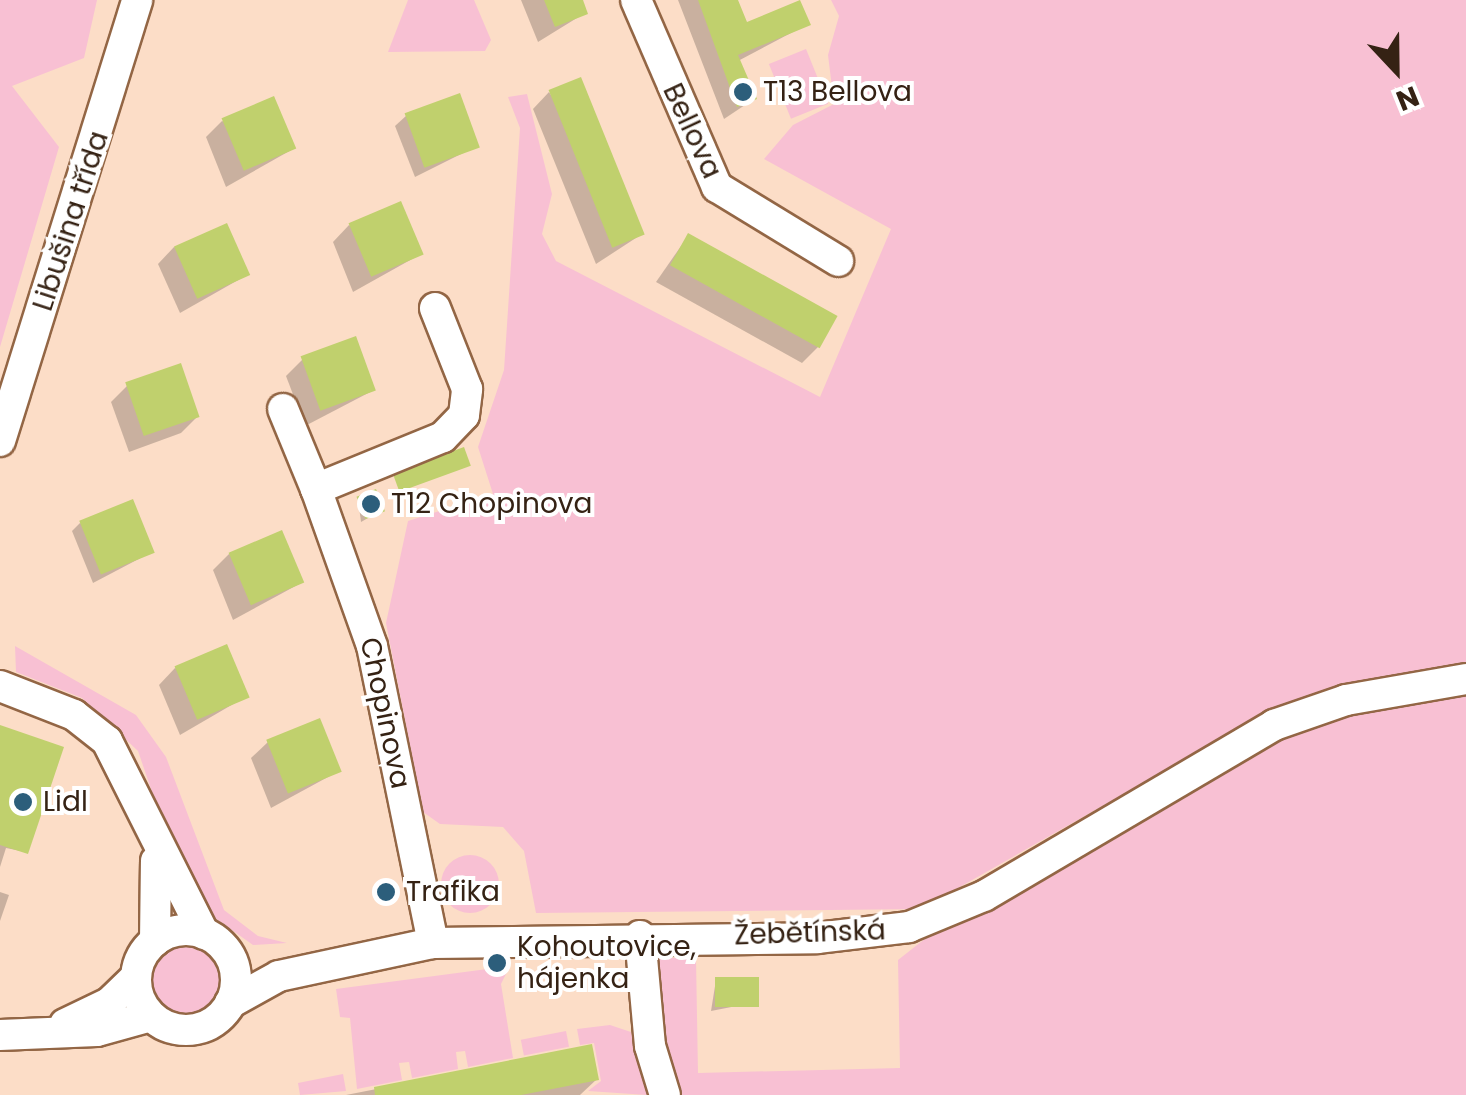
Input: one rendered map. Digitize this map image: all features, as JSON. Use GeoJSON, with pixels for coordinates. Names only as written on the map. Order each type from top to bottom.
{"type":"FeatureCollection","features":[{"type":"Feature","properties":{"kind":"street","name":"Libušina třída"},"geometry":{"type":"LineString","coordinates":[[0,440],[137,0]]}},
{"type":"Feature","properties":{"kind":"street","name":"Bellova"},"geometry":{"type":"LineString","coordinates":[[636,0],[716,187],[838,260]]}},
{"type":"Feature","properties":{"kind":"street"},"geometry":{"type":"LineString","coordinates":[[316,490],[443,436],[464,415],[467,389],[435,308]]}},
{"type":"Feature","properties":{"kind":"street","name":"Chopinova"},"geometry":{"type":"LineString","coordinates":[[282,410],[316,490],[372,646],[432,943]]}},
{"type":"Feature","properties":{"kind":"street","name":"Žebětínská"},"geometry":{"type":"LineString","coordinates":[[230,1003],[278,976],[432,943],[640,936],[816,938],[921,924],[1274,726],[1346,700],[1466,679]]}},
{"type":"Feature","properties":{"kind":"street"},"geometry":{"type":"LineString","coordinates":[[0,686],[74,714],[107,741],[134,780],[155,843],[204,934],[232,960],[278,976]]}},
{"type":"Feature","properties":{"kind":"street"},"geometry":{"type":"LineString","coordinates":[[54,1028],[109,1003],[136,977],[155,941],[155,843]]}},
{"type":"Feature","properties":{"kind":"street"},"geometry":{"type":"LineString","coordinates":[[155,941],[204,934]]}},
{"type":"Feature","properties":{"kind":"street"},"geometry":{"type":"LineString","coordinates":[[640,936],[650,1046],[665,1095]]}},
{"type":"Feature","properties":{"kind":"street"},"geometry":{"type":"LineString","coordinates":[[0,1034],[54,1028],[97,1031],[151,1016],[195,1029],[230,1003],[232,960]]}},
{"type":"Feature","properties":{"kind":"street"},"geometry":{"type":"LineString","coordinates":[[136,977],[151,1016]]}},
{"type":"Feature","properties":{"kind":"shaded area"},"geometry":{"type":"Polygon","coordinates":[[[0,0],[97,0],[84,58],[12,86],[59,147],[0,347],[0,0]]]}},
{"type":"Feature","properties":{"kind":"shaded area"},"geometry":{"type":"Polygon","coordinates":[[[408,0],[474,0],[491,40],[485,51],[388,52],[408,0]]]}},
{"type":"Feature","properties":{"kind":"shaded area"},"geometry":{"type":"Polygon","coordinates":[[[831,0],[1466,0],[1466,665],[1342,687],[1268,712],[921,909],[536,913],[524,851],[503,827],[440,824],[423,812],[386,623],[408,521],[493,494],[478,447],[504,370],[520,128],[508,97],[527,94],[552,194],[542,234],[556,261],[820,397],[891,229],[764,159],[793,125],[834,104],[828,55],[839,16],[831,0]]]}},
{"type":"Feature","properties":{"kind":"shaded area"},"geometry":{"type":"Polygon","coordinates":[[[806,49],[828,104],[791,119],[769,64],[806,49]]]}},
{"type":"Feature","properties":{"kind":"shaded area"},"geometry":{"type":"Polygon","coordinates":[[[15,646],[136,715],[166,757],[224,910],[258,936],[287,943],[253,945],[212,916],[176,862],[138,751],[82,698],[16,672],[15,646]]]}},
{"type":"Feature","properties":{"kind":"shaded area"},"geometry":{"type":"Polygon","coordinates":[[[1466,693],[1466,1095],[679,1095],[667,1073],[656,958],[696,958],[698,1073],[900,1068],[898,960],[926,938],[1279,738],[1349,714],[1466,693]]]}},
{"type":"Feature","properties":{"kind":"shaded area"},"geometry":{"type":"Polygon","coordinates":[[[470,855],[490,864],[499,884],[490,904],[470,913],[450,904],[441,884],[450,864],[470,855]]]}},
{"type":"Feature","properties":{"kind":"shaded area"},"geometry":{"type":"Polygon","coordinates":[[[186,946],[210,956],[220,980],[210,1004],[186,1014],[162,1004],[152,980],[162,956],[186,946]]]}},
{"type":"Feature","properties":{"kind":"shaded area"},"geometry":{"type":"Polygon","coordinates":[[[510,966],[501,984],[513,1058],[468,1067],[465,1051],[456,1052],[458,1069],[412,1078],[409,1062],[399,1063],[402,1080],[357,1089],[350,1018],[340,1017],[336,989],[510,966]]]}},
{"type":"Feature","properties":{"kind":"shaded area"},"geometry":{"type":"Polygon","coordinates":[[[610,1025],[631,1032],[647,1095],[588,1091],[601,1081],[594,1043],[580,1045],[577,1029],[610,1025]]]}},
{"type":"Feature","properties":{"kind":"shaded area"},"geometry":{"type":"Polygon","coordinates":[[[566,1031],[569,1047],[524,1055],[521,1040],[566,1031]]]}},
{"type":"Feature","properties":{"kind":"shaded area"},"geometry":{"type":"Polygon","coordinates":[[[343,1074],[346,1091],[300,1095],[298,1083],[343,1074]]]}},
{"type":"Feature","properties":{"kind":"building"},"geometry":{"type":"Polygon","coordinates":[[[544,0],[583,0],[588,14],[555,27],[544,0]]]}},
{"type":"Feature","properties":{"kind":"building"},"geometry":{"type":"Polygon","coordinates":[[[698,0],[738,0],[747,22],[800,0],[811,25],[738,55],[757,99],[737,107],[698,0]]]}},
{"type":"Feature","properties":{"kind":"building"},"geometry":{"type":"Polygon","coordinates":[[[581,77],[645,235],[612,248],[549,90],[581,77]]]}},
{"type":"Feature","properties":{"kind":"building"},"geometry":{"type":"Polygon","coordinates":[[[460,93],[480,148],[424,168],[405,113],[460,93]]]}},
{"type":"Feature","properties":{"kind":"building"},"geometry":{"type":"Polygon","coordinates":[[[274,96],[296,148],[244,171],[222,118],[274,96]]]}},
{"type":"Feature","properties":{"kind":"building"},"geometry":{"type":"Polygon","coordinates":[[[401,201],[424,254],[371,277],[349,223],[401,201]]]}},
{"type":"Feature","properties":{"kind":"building"},"geometry":{"type":"Polygon","coordinates":[[[227,223],[250,275],[197,299],[174,247],[227,223]]]}},
{"type":"Feature","properties":{"kind":"building"},"geometry":{"type":"Polygon","coordinates":[[[688,233],[838,316],[820,348],[670,265],[688,233]]]}},
{"type":"Feature","properties":{"kind":"building"},"geometry":{"type":"Polygon","coordinates":[[[356,336],[376,391],[320,411],[301,356],[356,336]]]}},
{"type":"Feature","properties":{"kind":"building"},"geometry":{"type":"Polygon","coordinates":[[[181,363],[200,417],[144,436],[125,382],[181,363]]]}},
{"type":"Feature","properties":{"kind":"building"},"geometry":{"type":"Polygon","coordinates":[[[464,447],[471,466],[399,492],[393,473],[464,447]]]}},
{"type":"Feature","properties":{"kind":"building","name":"T12 Chopinova"},"geometry":{"type":"Polygon","coordinates":[[[376,489],[385,511],[366,519],[357,497],[376,489]]]}},
{"type":"Feature","properties":{"kind":"building"},"geometry":{"type":"Polygon","coordinates":[[[133,499],[155,553],[101,575],[79,521],[133,499]]]}},
{"type":"Feature","properties":{"kind":"building"},"geometry":{"type":"Polygon","coordinates":[[[282,530],[304,582],[251,605],[229,553],[282,530]]]}},
{"type":"Feature","properties":{"kind":"building"},"geometry":{"type":"Polygon","coordinates":[[[227,644],[250,697],[197,720],[175,666],[227,644]]]}},
{"type":"Feature","properties":{"kind":"building"},"geometry":{"type":"Polygon","coordinates":[[[320,718],[342,772],[288,794],[266,740],[320,718]]]}},
{"type":"Feature","properties":{"kind":"building","name":"Lidl"},"geometry":{"type":"Polygon","coordinates":[[[0,725],[64,747],[28,854],[0,845],[0,725]]]}},
{"type":"Feature","properties":{"kind":"building"},"geometry":{"type":"Polygon","coordinates":[[[715,977],[759,977],[759,1007],[715,1007],[715,977]]]}},
{"type":"Feature","properties":{"kind":"building"},"geometry":{"type":"Polygon","coordinates":[[[592,1044],[599,1080],[521,1095],[375,1095],[374,1087],[592,1044]]]}},
{"type":"Feature","properties":{"kind":"place","name":"T13 Bellova"},"geometry":{"type":"Point","coordinates":[743,92]}},
{"type":"Feature","properties":{"kind":"place","name":"T12 Chopinova"},"geometry":{"type":"Point","coordinates":[371,504]}},
{"type":"Feature","properties":{"kind":"place","name":"Lidl"},"geometry":{"type":"Point","coordinates":[23,802]}},
{"type":"Feature","properties":{"kind":"place","name":"Trafika"},"geometry":{"type":"Point","coordinates":[386,892]}},
{"type":"Feature","properties":{"kind":"place","name":"Kohoutovice, hájenka"},"geometry":{"type":"Point","coordinates":[497,963]}}]}
